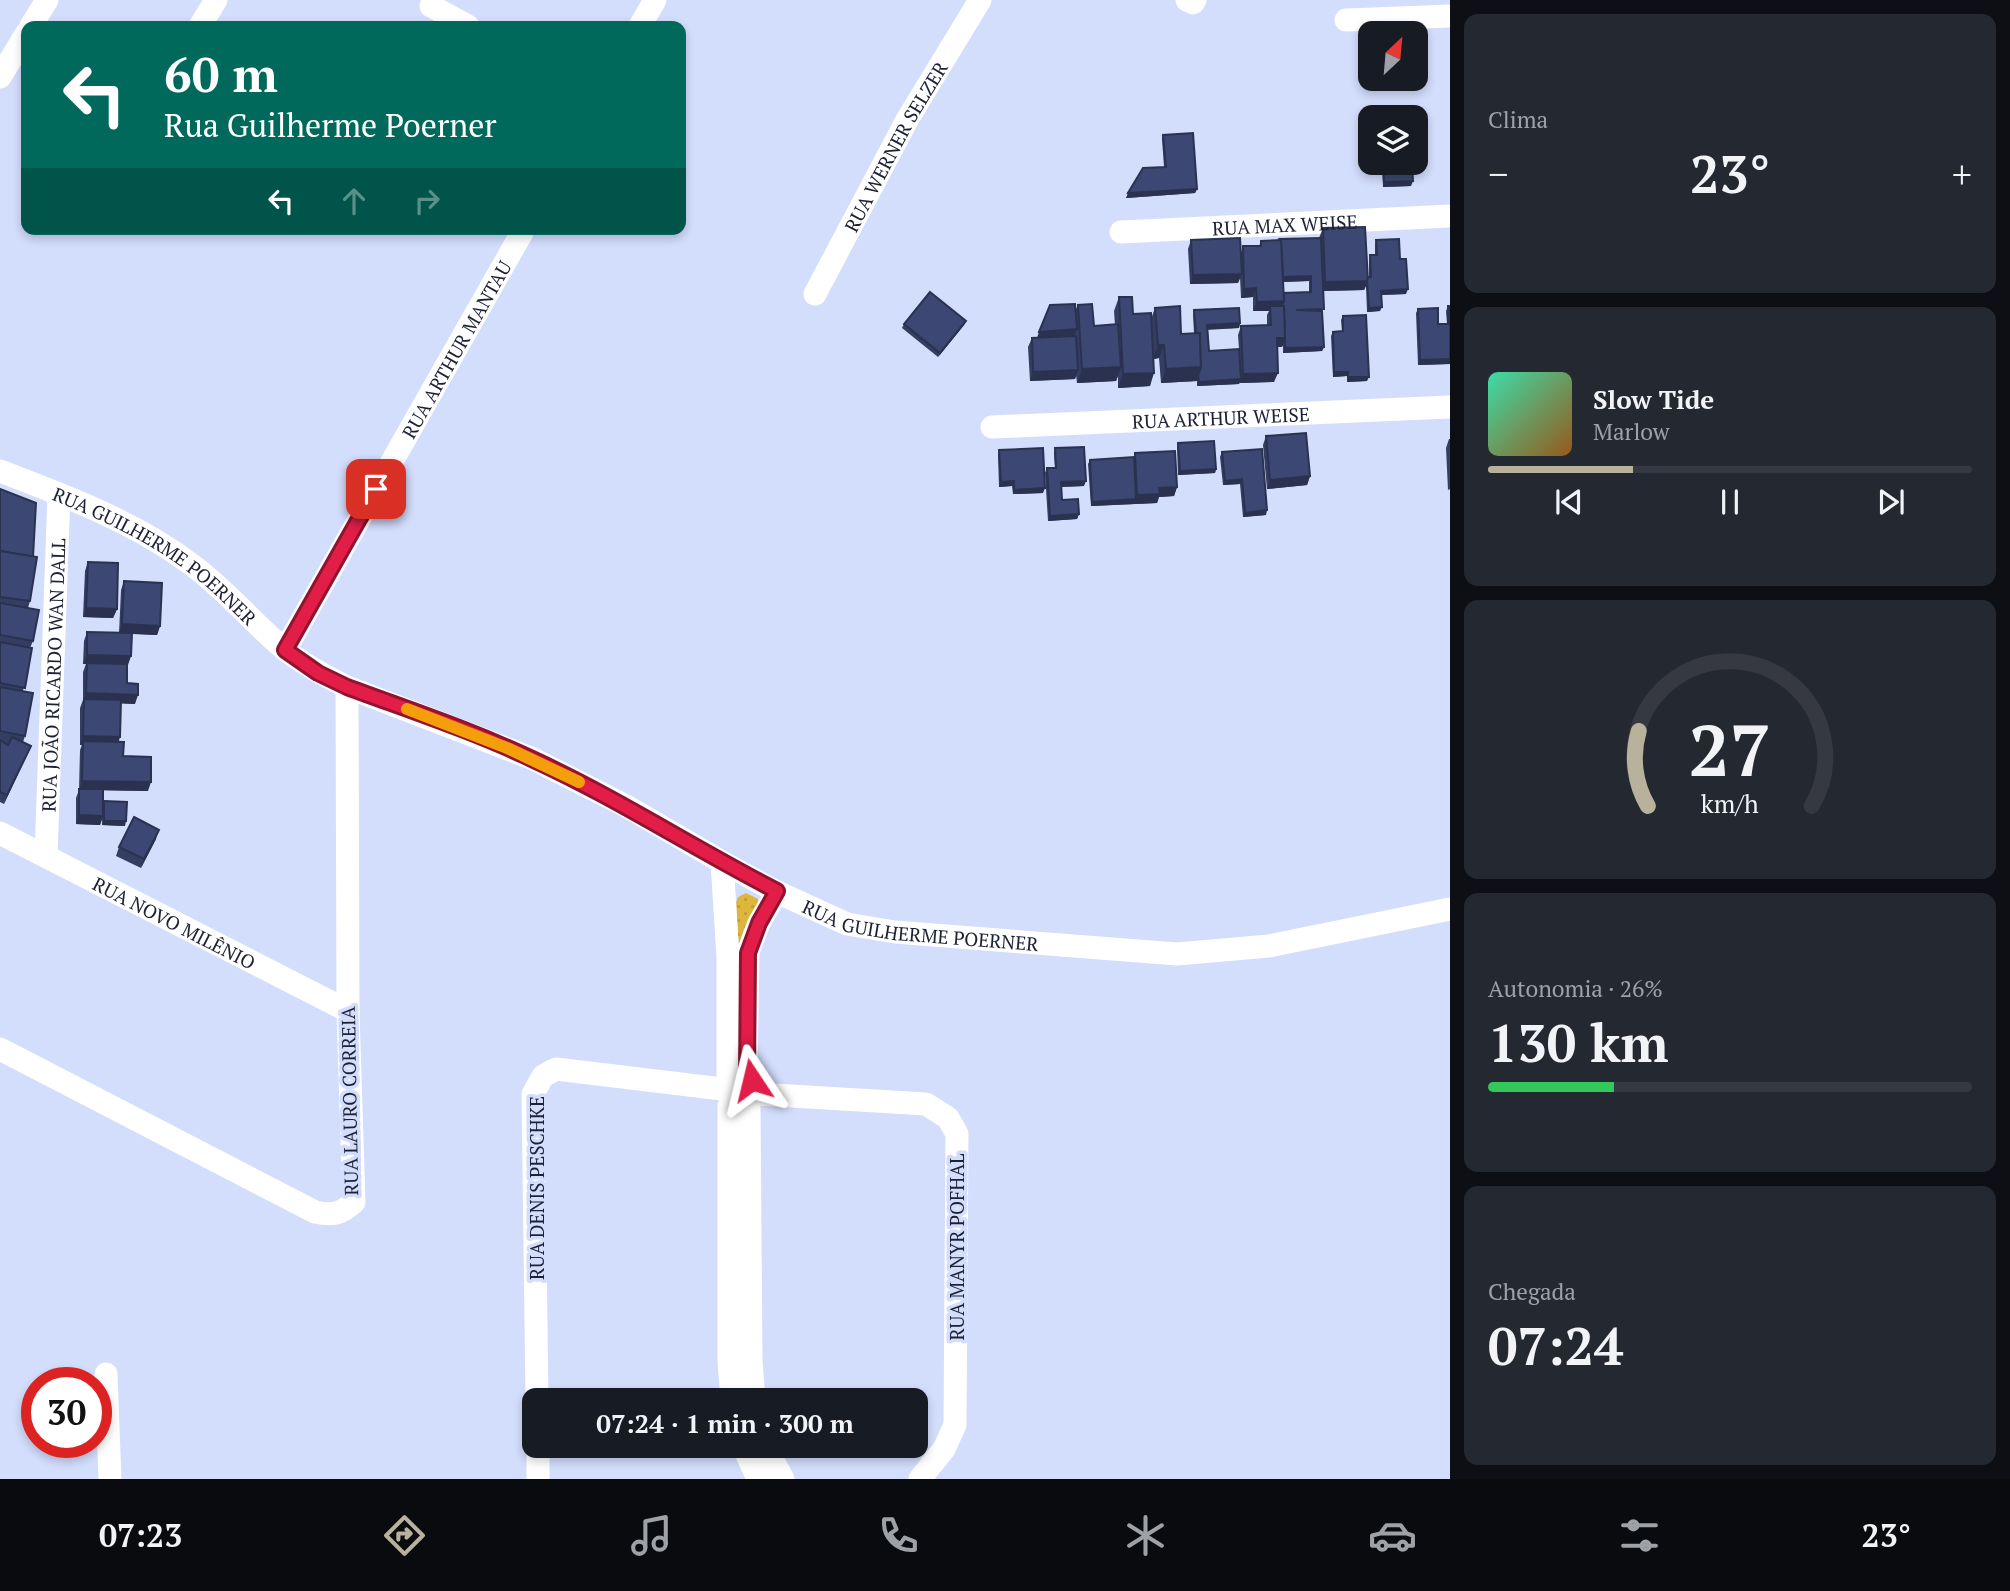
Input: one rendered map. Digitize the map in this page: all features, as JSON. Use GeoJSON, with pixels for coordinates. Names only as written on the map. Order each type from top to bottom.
{"type":"FeatureCollection","features":[{"type":"Feature","properties":{"kind":"street"},"geometry":{"type":"LineString","coordinates":[[34,21],[47,0]]}},
{"type":"Feature","properties":{"kind":"street"},"geometry":{"type":"LineString","coordinates":[[204,21],[216,0]]}},
{"type":"Feature","properties":{"kind":"street"},"geometry":{"type":"LineString","coordinates":[[643,21],[655,0]]}},
{"type":"Feature","properties":{"kind":"street","name":"RUA WERNER SELZER"},"geometry":{"type":"LineString","coordinates":[[815,294],[906,120],[980,0]]}},
{"type":"Feature","properties":{"kind":"street"},"geometry":{"type":"LineString","coordinates":[[1187,0],[1193,3],[1195,0]]}},
{"type":"Feature","properties":{"kind":"street"},"geometry":{"type":"LineString","coordinates":[[431,6],[459,21]]}},
{"type":"Feature","properties":{"kind":"street"},"geometry":{"type":"LineString","coordinates":[[1346,20],[1450,16]]}},
{"type":"Feature","properties":{"kind":"street"},"geometry":{"type":"LineString","coordinates":[[0,77],[21,42]]}},
{"type":"Feature","properties":{"kind":"street","name":"RUA MAX WEISE"},"geometry":{"type":"LineString","coordinates":[[1121,232],[1450,216]]}},
{"type":"Feature","properties":{"kind":"street","name":"RUA ARTHUR MANTAU"},"geometry":{"type":"LineString","coordinates":[[285,650],[521,235]]}},
{"type":"Feature","properties":{"kind":"street","name":"RUA ARTHUR WEISE"},"geometry":{"type":"LineString","coordinates":[[992,427],[1450,407]]}},
{"type":"Feature","properties":{"kind":"street","name":"RUA GUILHERME POERNER"},"geometry":{"type":"LineString","coordinates":[[0,471],[59,494],[159,542],[185,560],[285,650],[318,673],[347,687],[531,758],[626,806],[777,891],[847,924],[895,932],[1177,954],[1269,946],[1450,909]]}},
{"type":"Feature","properties":{"kind":"street","name":"RUA JOÃO RICARDO WAN DALL"},"geometry":{"type":"LineString","coordinates":[[46,855],[59,494]]}},
{"type":"Feature","properties":{"kind":"street","name":"RUA LAURO CORREIA"},"geometry":{"type":"LineString","coordinates":[[0,1049],[315,1212],[330,1216],[344,1212],[354,1202],[348,1011],[347,687]]}},
{"type":"Feature","properties":{"kind":"street","name":"RUA NOVO MILÊNIO"},"geometry":{"type":"LineString","coordinates":[[0,833],[348,1011]]}},
{"type":"Feature","properties":{"kind":"street"},"geometry":{"type":"LineString","coordinates":[[722,862],[738,1091],[753,1388]]}},
{"type":"Feature","properties":{"kind":"street"},"geometry":{"type":"LineString","coordinates":[[731,1388],[729,1362],[738,1091],[748,953],[759,923],[777,891]]}},
{"type":"Feature","properties":{"kind":"street","name":"RUA DENIS PESCHKE"},"geometry":{"type":"LineString","coordinates":[[537,1388],[533,1094],[543,1076],[556,1069],[738,1091]]}},
{"type":"Feature","properties":{"kind":"street","name":"RUA MANYR POFHAL"},"geometry":{"type":"LineString","coordinates":[[738,1091],[926,1104],[948,1118],[957,1134],[955,1425],[944,1449],[919,1479]]}},
{"type":"Feature","properties":{"kind":"street"},"geometry":{"type":"LineString","coordinates":[[109,1458],[110,1479]]}},
{"type":"Feature","properties":{"kind":"street"},"geometry":{"type":"LineString","coordinates":[[538,1458],[538,1479]]}},
{"type":"Feature","properties":{"kind":"street"},"geometry":{"type":"LineString","coordinates":[[748,1458],[758,1479]]}},
{"type":"Feature","properties":{"kind":"street"},"geometry":{"type":"LineString","coordinates":[[772,1458],[783,1479]]}},
{"type":"Feature","properties":{"kind":"shaded area"},"geometry":{"type":"Polygon","coordinates":[[[746,893],[758,899],[758,906],[744,929],[739,950],[736,903],[738,897],[746,893]]]}},
{"type":"Feature","properties":{"kind":"building"},"geometry":{"type":"Polygon","coordinates":[[[1193,133],[1197,189],[1128,193],[1143,168],[1166,167],[1163,135],[1193,133]]]}},
{"type":"Feature","properties":{"kind":"building"},"geometry":{"type":"Polygon","coordinates":[[[1384,175],[1413,175],[1413,181],[1384,182],[1384,175]]]}},
{"type":"Feature","properties":{"kind":"building"},"geometry":{"type":"Polygon","coordinates":[[[1365,227],[1368,281],[1325,282],[1323,228],[1365,227]]]}},
{"type":"Feature","properties":{"kind":"building"},"geometry":{"type":"Polygon","coordinates":[[[1240,238],[1242,274],[1193,275],[1191,240],[1240,238]]]}},
{"type":"Feature","properties":{"kind":"building"},"geometry":{"type":"Polygon","coordinates":[[[1321,238],[1324,309],[1296,310],[1322,311],[1324,347],[1285,348],[1283,293],[1311,292],[1311,276],[1283,277],[1280,239],[1321,238]]]}},
{"type":"Feature","properties":{"kind":"building"},"geometry":{"type":"Polygon","coordinates":[[[1399,239],[1400,259],[1406,259],[1408,289],[1381,291],[1382,307],[1369,308],[1367,281],[1368,277],[1371,277],[1370,255],[1377,255],[1376,240],[1399,239]]]}},
{"type":"Feature","properties":{"kind":"building"},"geometry":{"type":"Polygon","coordinates":[[[1281,240],[1284,301],[1257,302],[1256,288],[1244,289],[1243,246],[1261,246],[1261,241],[1281,240]]]}},
{"type":"Feature","properties":{"kind":"building"},"geometry":{"type":"Polygon","coordinates":[[[930,292],[966,321],[940,353],[904,324],[930,292]]]}},
{"type":"Feature","properties":{"kind":"building"},"geometry":{"type":"Polygon","coordinates":[[[1119,297],[1132,297],[1133,314],[1151,313],[1154,373],[1123,374],[1119,297]]]}},
{"type":"Feature","properties":{"kind":"building"},"geometry":{"type":"Polygon","coordinates":[[[1075,304],[1077,329],[1039,332],[1050,305],[1075,304]]]}},
{"type":"Feature","properties":{"kind":"building"},"geometry":{"type":"Polygon","coordinates":[[[1092,304],[1094,326],[1118,324],[1121,367],[1082,369],[1078,305],[1092,304]]]}},
{"type":"Feature","properties":{"kind":"building"},"geometry":{"type":"Polygon","coordinates":[[[1180,306],[1181,334],[1200,333],[1201,367],[1166,369],[1164,345],[1158,345],[1155,308],[1180,306]]]}},
{"type":"Feature","properties":{"kind":"building"},"geometry":{"type":"Polygon","coordinates":[[[1270,306],[1284,306],[1285,338],[1277,338],[1278,373],[1243,374],[1241,326],[1271,325],[1270,306]]]}},
{"type":"Feature","properties":{"kind":"building"},"geometry":{"type":"Polygon","coordinates":[[[1448,306],[1450,359],[1420,360],[1418,309],[1438,308],[1438,324],[1448,324],[1448,306]]]}},
{"type":"Feature","properties":{"kind":"building"},"geometry":{"type":"Polygon","coordinates":[[[1239,308],[1240,323],[1207,325],[1209,351],[1239,349],[1241,379],[1199,382],[1200,333],[1196,333],[1194,310],[1239,308]]]}},
{"type":"Feature","properties":{"kind":"building"},"geometry":{"type":"Polygon","coordinates":[[[1366,315],[1369,377],[1348,377],[1348,372],[1334,372],[1333,332],[1343,331],[1343,316],[1366,315]]]}},
{"type":"Feature","properties":{"kind":"building"},"geometry":{"type":"Polygon","coordinates":[[[1076,336],[1078,370],[1033,372],[1032,338],[1076,336]]]}},
{"type":"Feature","properties":{"kind":"building"},"geometry":{"type":"Polygon","coordinates":[[[1306,433],[1310,476],[1270,480],[1266,436],[1306,433]]]}},
{"type":"Feature","properties":{"kind":"building"},"geometry":{"type":"Polygon","coordinates":[[[1214,441],[1216,469],[1180,471],[1178,443],[1214,441]]]}},
{"type":"Feature","properties":{"kind":"building"},"geometry":{"type":"Polygon","coordinates":[[[1084,447],[1086,481],[1061,482],[1062,500],[1078,499],[1079,514],[1050,516],[1047,468],[1056,468],[1055,448],[1084,447]]]}},
{"type":"Feature","properties":{"kind":"building"},"geometry":{"type":"Polygon","coordinates":[[[1043,448],[1045,488],[1014,490],[1014,481],[1001,482],[999,450],[1043,448]]]}},
{"type":"Feature","properties":{"kind":"building"},"geometry":{"type":"Polygon","coordinates":[[[1262,449],[1267,510],[1245,513],[1242,479],[1225,481],[1222,452],[1262,449]]]}},
{"type":"Feature","properties":{"kind":"building"},"geometry":{"type":"Polygon","coordinates":[[[1175,451],[1177,487],[1159,488],[1160,494],[1137,495],[1135,453],[1175,451]]]}},
{"type":"Feature","properties":{"kind":"building"},"geometry":{"type":"Polygon","coordinates":[[[1134,457],[1136,499],[1092,502],[1090,460],[1134,457]]]}},
{"type":"Feature","properties":{"kind":"building"},"geometry":{"type":"Polygon","coordinates":[[[0,489],[36,503],[33,557],[0,551],[0,489]]]}},
{"type":"Feature","properties":{"kind":"building"},"geometry":{"type":"Polygon","coordinates":[[[0,551],[37,557],[30,601],[0,597],[0,551]]]}},
{"type":"Feature","properties":{"kind":"building"},"geometry":{"type":"Polygon","coordinates":[[[88,562],[118,563],[117,609],[86,608],[88,562]]]}},
{"type":"Feature","properties":{"kind":"building"},"geometry":{"type":"Polygon","coordinates":[[[124,581],[162,583],[160,626],[122,624],[124,581]]]}},
{"type":"Feature","properties":{"kind":"building"},"geometry":{"type":"Polygon","coordinates":[[[0,603],[39,610],[33,641],[0,635],[0,603]]]}},
{"type":"Feature","properties":{"kind":"building"},"geometry":{"type":"Polygon","coordinates":[[[87,632],[132,633],[131,656],[87,655],[87,632]]]}},
{"type":"Feature","properties":{"kind":"building"},"geometry":{"type":"Polygon","coordinates":[[[0,642],[32,648],[25,688],[0,683],[0,642]]]}},
{"type":"Feature","properties":{"kind":"building"},"geometry":{"type":"Polygon","coordinates":[[[87,663],[127,664],[127,683],[138,684],[138,695],[86,693],[87,663]]]}},
{"type":"Feature","properties":{"kind":"building"},"geometry":{"type":"Polygon","coordinates":[[[0,687],[33,693],[25,736],[0,731],[0,687]]]}},
{"type":"Feature","properties":{"kind":"building"},"geometry":{"type":"Polygon","coordinates":[[[84,699],[121,700],[120,737],[83,736],[84,699]]]}},
{"type":"Feature","properties":{"kind":"building"},"geometry":{"type":"Polygon","coordinates":[[[12,737],[31,746],[7,795],[0,792],[0,740],[8,745],[12,737]]]}},
{"type":"Feature","properties":{"kind":"building"},"geometry":{"type":"Polygon","coordinates":[[[83,741],[124,742],[123,756],[151,757],[151,782],[82,781],[83,741]]]}},
{"type":"Feature","properties":{"kind":"building"},"geometry":{"type":"Polygon","coordinates":[[[79,789],[103,789],[103,816],[79,815],[79,789]]]}},
{"type":"Feature","properties":{"kind":"building"},"geometry":{"type":"Polygon","coordinates":[[[104,801],[127,802],[126,821],[104,821],[104,801]]]}},
{"type":"Feature","properties":{"kind":"building"},"geometry":{"type":"Polygon","coordinates":[[[134,817],[159,830],[144,859],[119,847],[134,817]]]}},
{"type":"Feature","properties":{"kind":"slow traffic"},"geometry":{"type":"LineString","coordinates":[[407,709],[531,758],[579,782]]}},
{"type":"Feature","properties":{"kind":"route"},"geometry":{"type":"LineString","coordinates":[[376,489],[285,650],[318,673],[347,687],[531,758],[626,806],[777,891],[759,923],[748,953],[747,1076],[752,1080]]}}]}
